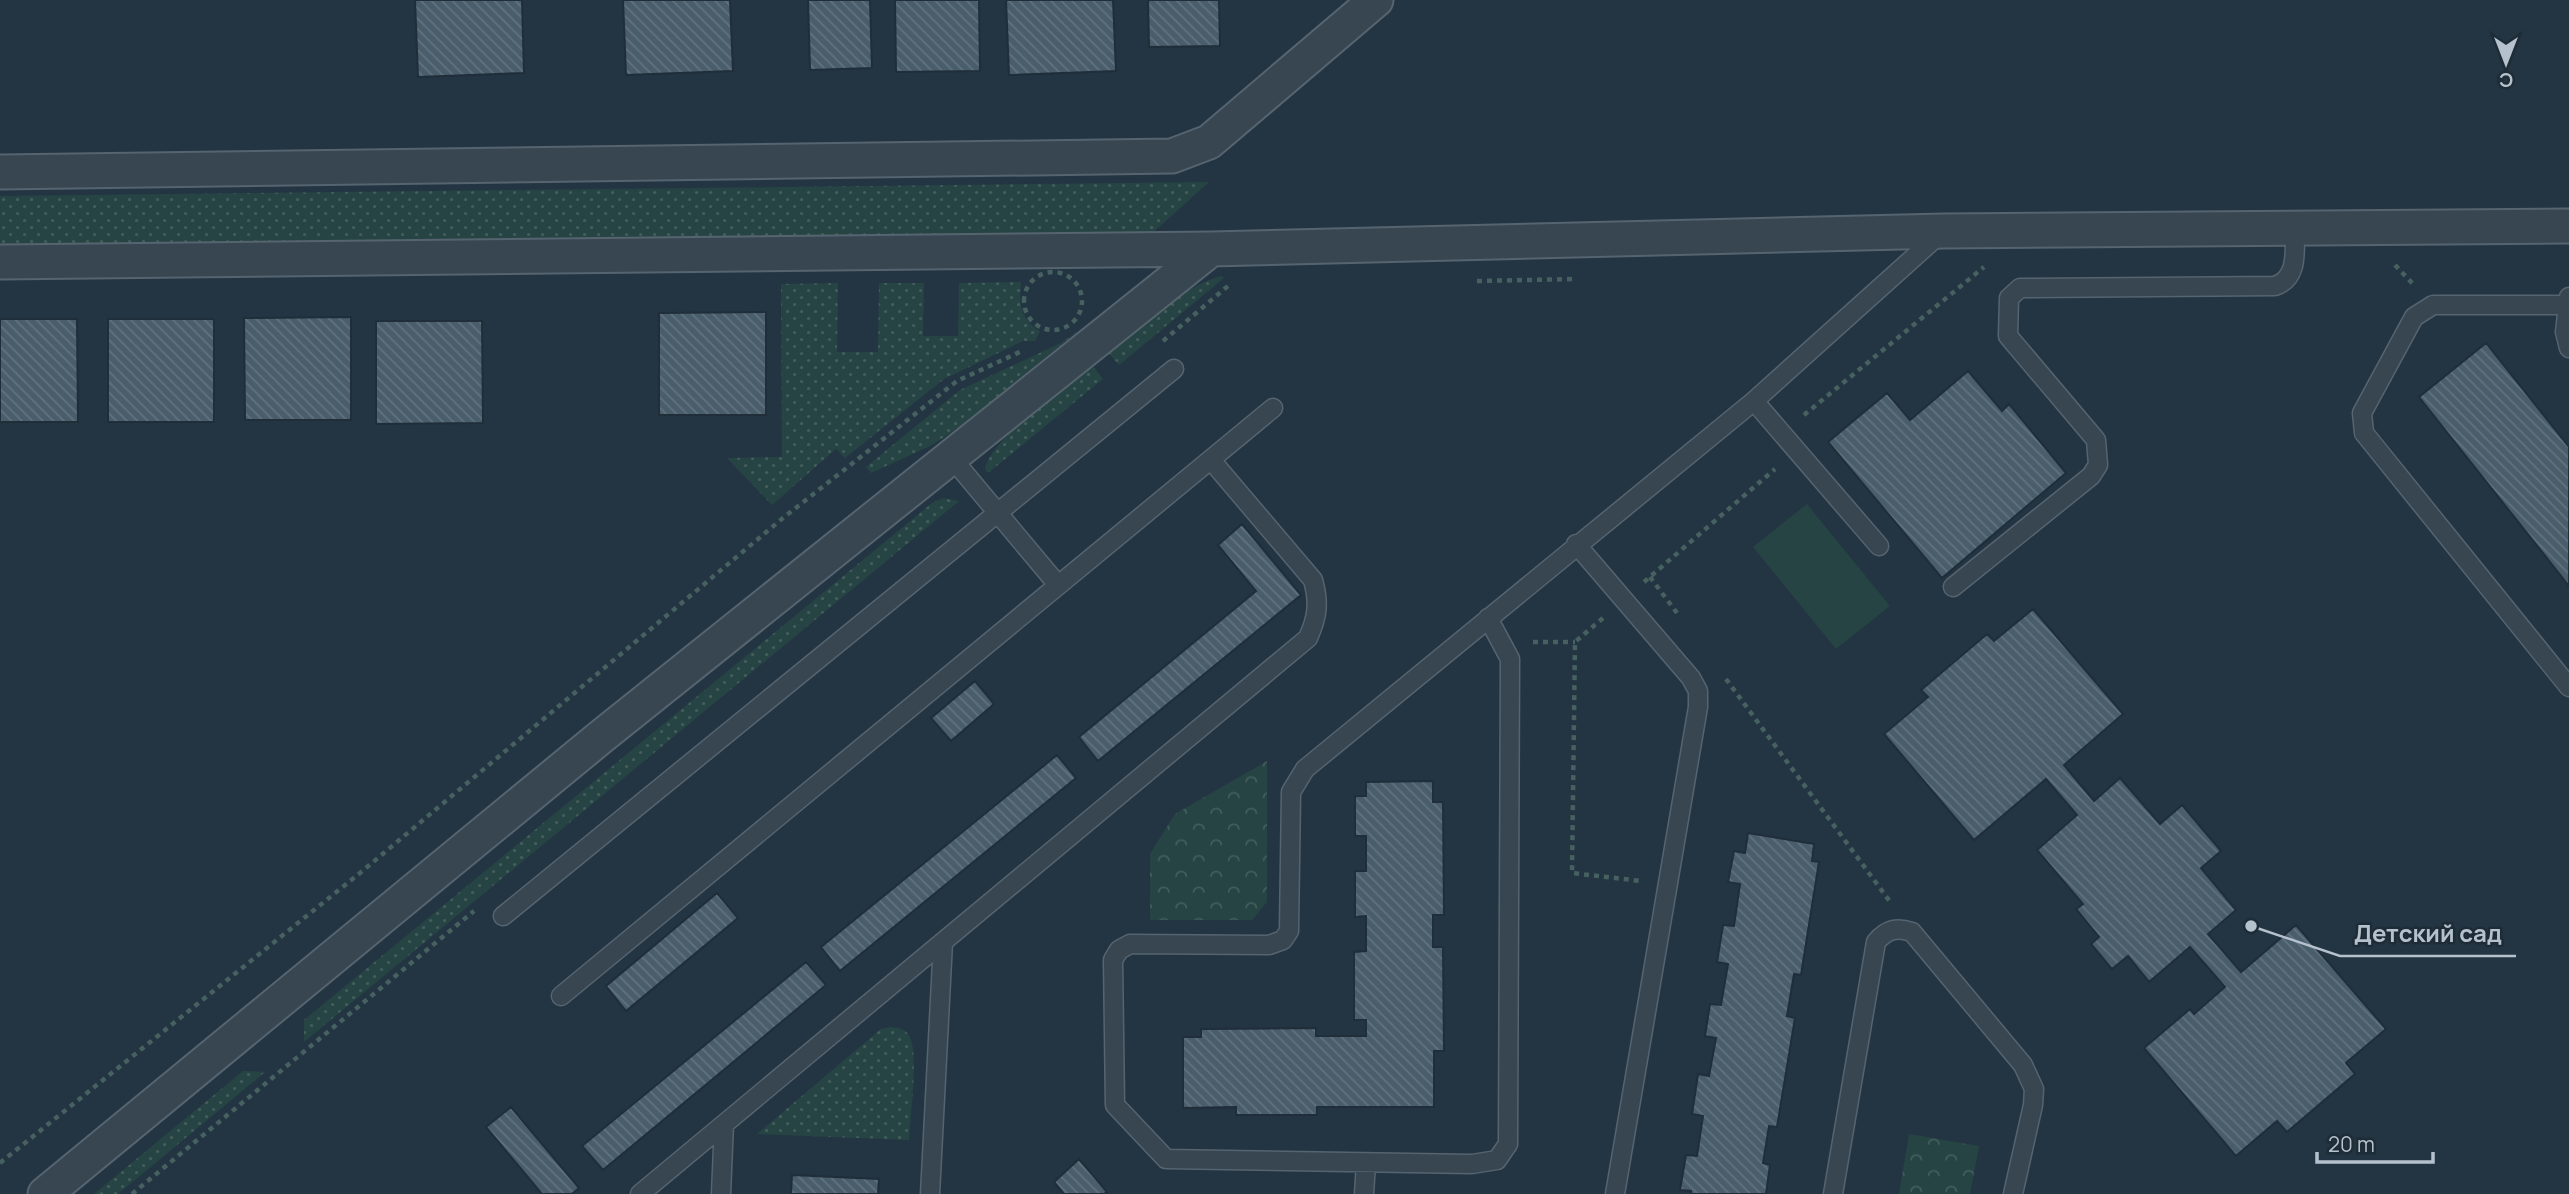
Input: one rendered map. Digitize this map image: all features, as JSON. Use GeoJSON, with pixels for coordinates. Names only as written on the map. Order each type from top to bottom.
{"type":"FeatureCollection","features":[{"type":"Feature","properties":{"kind":"street"},"geometry":{"type":"LineString","coordinates":[[0,172],[1172,156],[1209,142],[1376,0]]}},
{"type":"Feature","properties":{"kind":"street"},"geometry":{"type":"LineString","coordinates":[[0,262],[1211,249],[1944,231],[2295,226],[2569,226]]}},
{"type":"Feature","properties":{"kind":"street"},"geometry":{"type":"LineString","coordinates":[[45,1194],[602,736],[1211,249]]}},
{"type":"Feature","properties":{"kind":"lane"},"geometry":{"type":"LineString","coordinates":[[1953,587],[2091,476],[2098,465],[2096,440],[2008,336],[2007,308],[2013,292],[2020,288],[2276,286],[2285,283],[2291,276],[2295,226]]}},
{"type":"Feature","properties":{"kind":"lane"},"geometry":{"type":"LineString","coordinates":[[1488,618],[1510,659],[1508,1144],[1497,1160],[1472,1164],[1166,1159],[1115,1105],[1113,960],[1119,950],[1130,944],[1269,945],[1283,940],[1289,931],[1291,792],[1305,769],[1576,544],[1754,401],[1944,231]]}},
{"type":"Feature","properties":{"kind":"lane"},"geometry":{"type":"LineString","coordinates":[[2569,348],[2565,332],[2568,301],[2433,305],[2414,317],[2362,413],[2364,433],[2569,687]]}},
{"type":"Feature","properties":{"kind":"lane"},"geometry":{"type":"LineString","coordinates":[[503,916],[1174,369]]}},
{"type":"Feature","properties":{"kind":"lane"},"geometry":{"type":"LineString","coordinates":[[1754,401],[1879,546]]}},
{"type":"Feature","properties":{"kind":"lane"},"geometry":{"type":"LineString","coordinates":[[561,996],[1273,408]]}},
{"type":"Feature","properties":{"kind":"lane"},"geometry":{"type":"LineString","coordinates":[[951,457],[1058,585]]}},
{"type":"Feature","properties":{"kind":"lane"},"geometry":{"type":"LineString","coordinates":[[640,1194],[1308,638],[1318,618],[1318,597],[1313,580],[1211,460]]}},
{"type":"Feature","properties":{"kind":"lane"},"geometry":{"type":"LineString","coordinates":[[1576,544],[1691,678],[1698,691],[1698,707],[1615,1194]]}},
{"type":"Feature","properties":{"kind":"lane"},"geometry":{"type":"LineString","coordinates":[[1833,1194],[1876,942],[1883,933],[1899,928],[1912,932],[2022,1065],[2034,1088],[2034,1105],[2013,1194]]}},
{"type":"Feature","properties":{"kind":"lane"},"geometry":{"type":"LineString","coordinates":[[930,1194],[943,942]]}},
{"type":"Feature","properties":{"kind":"lane"},"geometry":{"type":"LineString","coordinates":[[721,1194],[724,1124]]}},
{"type":"Feature","properties":{"kind":"lane"},"geometry":{"type":"LineString","coordinates":[[1364,1194],[1366,1163]]}},
{"type":"Feature","properties":{"kind":"path"},"geometry":{"type":"LineString","coordinates":[[2387,256],[2433,305]]}},
{"type":"Feature","properties":{"kind":"path"},"geometry":{"type":"LineString","coordinates":[[1501,642],[1575,642],[1817,433],[1802,417],[1986,266]]}},
{"type":"Feature","properties":{"kind":"path"},"geometry":{"type":"LineString","coordinates":[[1044,338],[1055,330],[1065,328],[1078,316],[1082,297],[1073,279],[1055,272],[1045,272],[1030,283],[1025,292],[1025,311],[1037,325],[1055,330]]}},
{"type":"Feature","properties":{"kind":"path"},"geometry":{"type":"LineString","coordinates":[[0,1163],[360,873],[783,518],[957,381],[1033,346]]}},
{"type":"Feature","properties":{"kind":"path"},"geometry":{"type":"LineString","coordinates":[[1650,577],[1683,621]]}},
{"type":"Feature","properties":{"kind":"path"},"geometry":{"type":"LineString","coordinates":[[1575,642],[1572,873],[1668,884]]}},
{"type":"Feature","properties":{"kind":"path"},"geometry":{"type":"LineString","coordinates":[[1724,677],[1912,932]]}},
{"type":"Feature","properties":{"kind":"green space"},"geometry":{"type":"Polygon","coordinates":[[[1209,182],[1149,236],[0,249],[0,196],[1209,182]]]}},
{"type":"Feature","properties":{"kind":"green space"},"geometry":{"type":"Polygon","coordinates":[[[1221,276],[1224,278],[1119,365],[1108,352],[1175,299],[1221,276]]]}},
{"type":"Feature","properties":{"kind":"green space"},"geometry":{"type":"Polygon","coordinates":[[[1021,282],[1022,310],[1028,321],[1040,331],[1035,341],[1023,341],[944,379],[845,458],[836,449],[772,505],[727,458],[782,457],[781,284],[838,283],[837,352],[878,352],[879,283],[924,283],[923,336],[958,336],[959,283],[1021,282]]]}},
{"type":"Feature","properties":{"kind":"green space"},"geometry":{"type":"Polygon","coordinates":[[[1079,330],[963,425],[930,446],[871,473],[866,467],[960,390],[1061,343],[1079,330]]]}},
{"type":"Feature","properties":{"kind":"green space"},"geometry":{"type":"Polygon","coordinates":[[[1092,365],[1103,379],[988,473],[985,469],[1000,443],[1092,365]]]}},
{"type":"Feature","properties":{"kind":"green space"},"geometry":{"type":"Polygon","coordinates":[[[943,498],[959,501],[304,1042],[304,1020],[932,503],[943,498]]]}},
{"type":"Feature","properties":{"kind":"green space"},"geometry":{"type":"Polygon","coordinates":[[[1807,504],[1890,606],[1836,649],[1753,547],[1807,504]]]}},
{"type":"Feature","properties":{"kind":"green space"},"geometry":{"type":"Polygon","coordinates":[[[1267,761],[1267,902],[1252,920],[1150,920],[1150,854],[1175,814],[1267,761]]]}},
{"type":"Feature","properties":{"kind":"green space"},"geometry":{"type":"Polygon","coordinates":[[[890,1027],[906,1031],[913,1049],[909,1140],[757,1134],[881,1029],[890,1027]]]}},
{"type":"Feature","properties":{"kind":"green space"},"geometry":{"type":"Polygon","coordinates":[[[243,1071],[265,1072],[118,1194],[94,1194],[243,1071]]]}},
{"type":"Feature","properties":{"kind":"green space"},"geometry":{"type":"Polygon","coordinates":[[[1909,1134],[1979,1146],[1970,1194],[1899,1194],[1909,1134]]]}},
{"type":"Feature","properties":{"kind":"building"},"geometry":{"type":"Polygon","coordinates":[[[415,0],[522,0],[524,73],[418,77],[415,0]]]}},
{"type":"Feature","properties":{"kind":"building"},"geometry":{"type":"Polygon","coordinates":[[[623,0],[730,0],[733,71],[626,75],[623,0]]]}},
{"type":"Feature","properties":{"kind":"building"},"geometry":{"type":"Polygon","coordinates":[[[808,0],[870,0],[872,68],[810,70],[808,0]]]}},
{"type":"Feature","properties":{"kind":"building"},"geometry":{"type":"Polygon","coordinates":[[[895,0],[979,0],[980,71],[896,72],[895,0]]]}},
{"type":"Feature","properties":{"kind":"building"},"geometry":{"type":"Polygon","coordinates":[[[1006,0],[1113,0],[1116,71],[1009,75],[1006,0]]]}},
{"type":"Feature","properties":{"kind":"building"},"geometry":{"type":"Polygon","coordinates":[[[1148,0],[1219,0],[1220,46],[1149,47],[1148,0]]]}},
{"type":"Feature","properties":{"kind":"building"},"geometry":{"type":"Polygon","coordinates":[[[766,312],[766,415],[659,415],[659,313],[766,312]]]}},
{"type":"Feature","properties":{"kind":"building"},"geometry":{"type":"Polygon","coordinates":[[[351,317],[351,420],[245,420],[244,318],[351,317]]]}},
{"type":"Feature","properties":{"kind":"building"},"geometry":{"type":"Polygon","coordinates":[[[0,319],[77,319],[78,422],[0,422],[0,319]]]}},
{"type":"Feature","properties":{"kind":"building"},"geometry":{"type":"Polygon","coordinates":[[[108,319],[214,319],[214,422],[108,422],[108,319]]]}},
{"type":"Feature","properties":{"kind":"building"},"geometry":{"type":"Polygon","coordinates":[[[376,321],[482,321],[483,423],[376,424],[376,321]]]}},
{"type":"Feature","properties":{"kind":"building"},"geometry":{"type":"Polygon","coordinates":[[[2486,343],[2569,447],[2569,586],[2419,397],[2486,343]]]}},
{"type":"Feature","properties":{"kind":"building"},"geometry":{"type":"Polygon","coordinates":[[[1968,371],[2002,411],[2009,404],[2066,473],[1942,578],[1828,442],[1887,393],[1910,420],[1968,371]]]}},
{"type":"Feature","properties":{"kind":"building"},"geometry":{"type":"Polygon","coordinates":[[[1242,524],[1301,595],[1098,761],[1079,737],[1256,591],[1218,545],[1242,524]]]}},
{"type":"Feature","properties":{"kind":"building"},"geometry":{"type":"Polygon","coordinates":[[[2033,609],[2123,714],[2064,765],[2094,801],[2120,778],[2160,824],[2182,805],[2221,851],[2201,868],[2236,910],[2208,934],[2241,972],[2296,925],[2386,1029],[2346,1063],[2355,1074],[2287,1132],[2277,1121],[2236,1156],[2144,1048],[2190,1009],[2194,1014],[2225,987],[2190,947],[2149,982],[2128,956],[2112,969],[2091,944],[2099,937],[2076,909],[2083,904],[2037,850],[2077,815],[2046,779],[1974,840],[1884,734],[1928,697],[1921,690],[1987,634],[1994,641],[2033,609]]]}},
{"type":"Feature","properties":{"kind":"building"},"geometry":{"type":"Polygon","coordinates":[[[975,681],[994,704],[951,741],[931,718],[975,681]]]}},
{"type":"Feature","properties":{"kind":"building"},"geometry":{"type":"Polygon","coordinates":[[[1057,755],[1076,778],[840,971],[821,947],[1057,755]]]}},
{"type":"Feature","properties":{"kind":"building"},"geometry":{"type":"Polygon","coordinates":[[[1433,781],[1433,802],[1443,802],[1444,915],[1433,915],[1433,947],[1443,947],[1444,1051],[1434,1051],[1434,1107],[1317,1107],[1317,1115],[1236,1115],[1236,1107],[1183,1108],[1183,1037],[1201,1037],[1201,1029],[1316,1028],[1316,1036],[1366,1036],[1366,1020],[1354,1020],[1354,952],[1366,951],[1366,916],[1355,917],[1355,871],[1366,871],[1366,836],[1355,836],[1355,796],[1366,796],[1366,782],[1433,781]]]}},
{"type":"Feature","properties":{"kind":"building"},"geometry":{"type":"Polygon","coordinates":[[[1748,833],[1814,844],[1812,861],[1819,862],[1801,975],[1794,974],[1787,1016],[1795,1018],[1777,1127],[1769,1126],[1763,1163],[1770,1165],[1766,1194],[1691,1194],[1691,1191],[1680,1190],[1686,1155],[1697,1156],[1703,1116],[1692,1114],[1698,1074],[1709,1076],[1716,1038],[1705,1036],[1710,1004],[1721,1005],[1728,964],[1717,962],[1723,925],[1734,926],[1740,884],[1728,882],[1734,851],[1745,853],[1748,833]]]}},
{"type":"Feature","properties":{"kind":"building"},"geometry":{"type":"Polygon","coordinates":[[[717,893],[738,918],[626,1011],[606,986],[717,893]]]}},
{"type":"Feature","properties":{"kind":"building"},"geometry":{"type":"Polygon","coordinates":[[[806,962],[826,985],[603,1170],[582,1146],[806,962]]]}},
{"type":"Feature","properties":{"kind":"building"},"geometry":{"type":"Polygon","coordinates":[[[511,1107],[579,1188],[572,1194],[542,1194],[486,1127],[511,1107]]]}},
{"type":"Feature","properties":{"kind":"building"},"geometry":{"type":"Polygon","coordinates":[[[1079,1159],[1107,1192],[1064,1194],[1054,1182],[1079,1159]]]}},
{"type":"Feature","properties":{"kind":"building"},"geometry":{"type":"Polygon","coordinates":[[[792,1175],[879,1179],[878,1194],[791,1194],[792,1175]]]}},
{"type":"Feature","properties":{"kind":"place","name":"Детский сад"},"geometry":{"type":"Point","coordinates":[2251,926]}}]}
